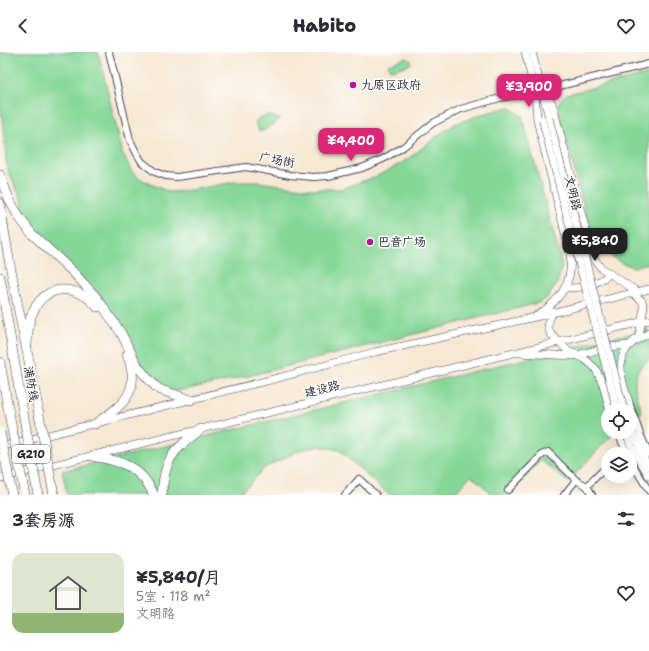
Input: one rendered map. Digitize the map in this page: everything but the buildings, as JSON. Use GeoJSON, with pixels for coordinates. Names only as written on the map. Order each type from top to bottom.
{"type":"FeatureCollection","features":[{"type":"Feature","properties":{"kind":"highway"},"geometry":{"type":"LineString","coordinates":[[0,175],[9,199],[22,222],[40,242],[79,278],[97,298],[121,332],[138,367],[161,390],[191,400]]}},
{"type":"Feature","properties":{"kind":"highway"},"geometry":{"type":"LineString","coordinates":[[0,203],[5,243],[27,345],[54,495]]}},
{"type":"Feature","properties":{"kind":"highway","name":"满防线"},"geometry":{"type":"LineString","coordinates":[[0,277],[38,495]]}},
{"type":"Feature","properties":{"kind":"highway"},"geometry":{"type":"LineString","coordinates":[[27,345],[28,327],[31,315],[38,303],[50,293],[63,290],[72,290],[84,295],[96,306],[116,333],[124,348],[131,366],[132,379],[128,394],[123,402],[115,410],[95,424]]}},
{"type":"Feature","properties":{"kind":"highway","name":"G210"},"geometry":{"type":"LineString","coordinates":[[0,362],[25,495]]}},
{"type":"Feature","properties":{"kind":"highway"},"geometry":{"type":"LineString","coordinates":[[162,495],[164,475],[168,460],[178,448],[201,429]]}},
{"type":"Feature","properties":{"kind":"highway"},"geometry":{"type":"LineString","coordinates":[[0,432],[12,495]]}},
{"type":"Feature","properties":{"kind":"highway"},"geometry":{"type":"LineString","coordinates":[[92,456],[116,461],[132,468],[147,481],[154,495]]}},
{"type":"Feature","properties":{"kind":"main road","name":"文明路"},"geometry":{"type":"LineString","coordinates":[[525,52],[539,91]]}},
{"type":"Feature","properties":{"kind":"main road","name":"文明路"},"geometry":{"type":"LineString","coordinates":[[532,52],[539,91],[615,403]]}},
{"type":"Feature","properties":{"kind":"main road"},"geometry":{"type":"LineString","coordinates":[[539,91],[552,103],[593,257],[601,268],[636,293],[644,305],[639,336],[630,345],[624,356],[621,372],[629,402]]}},
{"type":"Feature","properties":{"kind":"main road"},"geometry":{"type":"LineString","coordinates":[[531,318],[548,307],[554,301],[565,288],[571,273],[570,255],[537,120],[539,91]]}},
{"type":"Feature","properties":{"kind":"main road","name":"文明路"},"geometry":{"type":"LineString","coordinates":[[546,119],[622,403]]}},
{"type":"Feature","properties":{"kind":"main road"},"geometry":{"type":"LineString","coordinates":[[565,288],[579,288],[595,285],[610,274]]}},
{"type":"Feature","properties":{"kind":"main road","name":"建设路"},"geometry":{"type":"LineString","coordinates":[[0,448],[375,352],[531,318],[649,289]]}},
{"type":"Feature","properties":{"kind":"main road"},"geometry":{"type":"LineString","coordinates":[[554,301],[549,321],[550,333],[568,351],[588,362],[597,372],[603,384],[608,403]]}},
{"type":"Feature","properties":{"kind":"main road","name":"建设路"},"geometry":{"type":"LineString","coordinates":[[0,478],[649,320]]}},
{"type":"Feature","properties":{"kind":"main road"},"geometry":{"type":"LineString","coordinates":[[516,353],[531,355],[576,356],[609,347],[630,345],[649,333]]}},
{"type":"Feature","properties":{"kind":"main road"},"geometry":{"type":"LineString","coordinates":[[628,439],[631,446],[649,476]]}},
{"type":"Feature","properties":{"kind":"main road"},"geometry":{"type":"LineString","coordinates":[[636,439],[649,467]]}},
{"type":"Feature","properties":{"kind":"street","name":"广场街"},"geometry":{"type":"LineString","coordinates":[[109,52],[133,147],[139,158],[149,168],[158,173],[177,177],[242,167],[255,167],[285,174],[314,177],[350,172],[368,166],[395,153],[433,123],[454,111],[500,98],[539,91],[649,64]]}},
{"type":"Feature","properties":{"kind":"street"},"geometry":{"type":"LineString","coordinates":[[629,402],[640,434],[649,454]]}},
{"type":"Feature","properties":{"kind":"street"},"geometry":{"type":"LineString","coordinates":[[508,490],[542,455],[548,452],[576,480],[587,486],[592,495]]}},
{"type":"Feature","properties":{"kind":"street"},"geometry":{"type":"LineString","coordinates":[[587,486],[601,471]]}},
{"type":"Feature","properties":{"kind":"street"},"geometry":{"type":"LineString","coordinates":[[637,471],[649,491]]}},
{"type":"Feature","properties":{"kind":"street"},"geometry":{"type":"LineString","coordinates":[[345,495],[359,479],[376,495]]}},
{"type":"Feature","properties":{"kind":"street"},"geometry":{"type":"LineString","coordinates":[[564,495],[576,480]]}},
{"type":"Feature","properties":{"kind":"green space"},"geometry":{"type":"Polygon","coordinates":[[[0,52],[98,52],[123,154],[131,170],[138,177],[150,184],[169,192],[184,191],[235,182],[258,182],[309,189],[341,189],[377,176],[398,165],[455,124],[482,114],[509,107],[522,116],[562,265],[557,284],[548,297],[542,302],[228,381],[177,391],[163,387],[151,377],[142,365],[122,326],[101,296],[22,217],[23,202],[7,168],[0,98],[0,52]]]}},
{"type":"Feature","properties":{"kind":"green space"},"geometry":{"type":"Polygon","coordinates":[[[406,58],[411,61],[409,65],[392,70],[389,68],[388,64],[406,58]]]}},
{"type":"Feature","properties":{"kind":"green space"},"geometry":{"type":"Polygon","coordinates":[[[649,74],[649,263],[634,267],[618,261],[598,246],[589,227],[558,109],[560,100],[567,94],[649,74]]]}},
{"type":"Feature","properties":{"kind":"green space"},"geometry":{"type":"Polygon","coordinates":[[[268,115],[280,119],[263,131],[259,131],[255,123],[256,121],[268,115]]]}},
{"type":"Feature","properties":{"kind":"green space"},"geometry":{"type":"Polygon","coordinates":[[[649,329],[649,359],[638,372],[635,384],[642,413],[637,417],[637,403],[601,403],[601,439],[608,439],[568,482],[541,460],[509,495],[493,495],[471,475],[453,495],[389,495],[339,450],[319,446],[300,450],[264,468],[238,495],[67,495],[62,471],[649,329]]]}},
{"type":"Feature","properties":{"kind":"place","name":"九原区政府"},"geometry":{"type":"Point","coordinates":[353,85]}},
{"type":"Feature","properties":{"kind":"place","name":"巴音广场"},"geometry":{"type":"Point","coordinates":[370,242]}}]}
